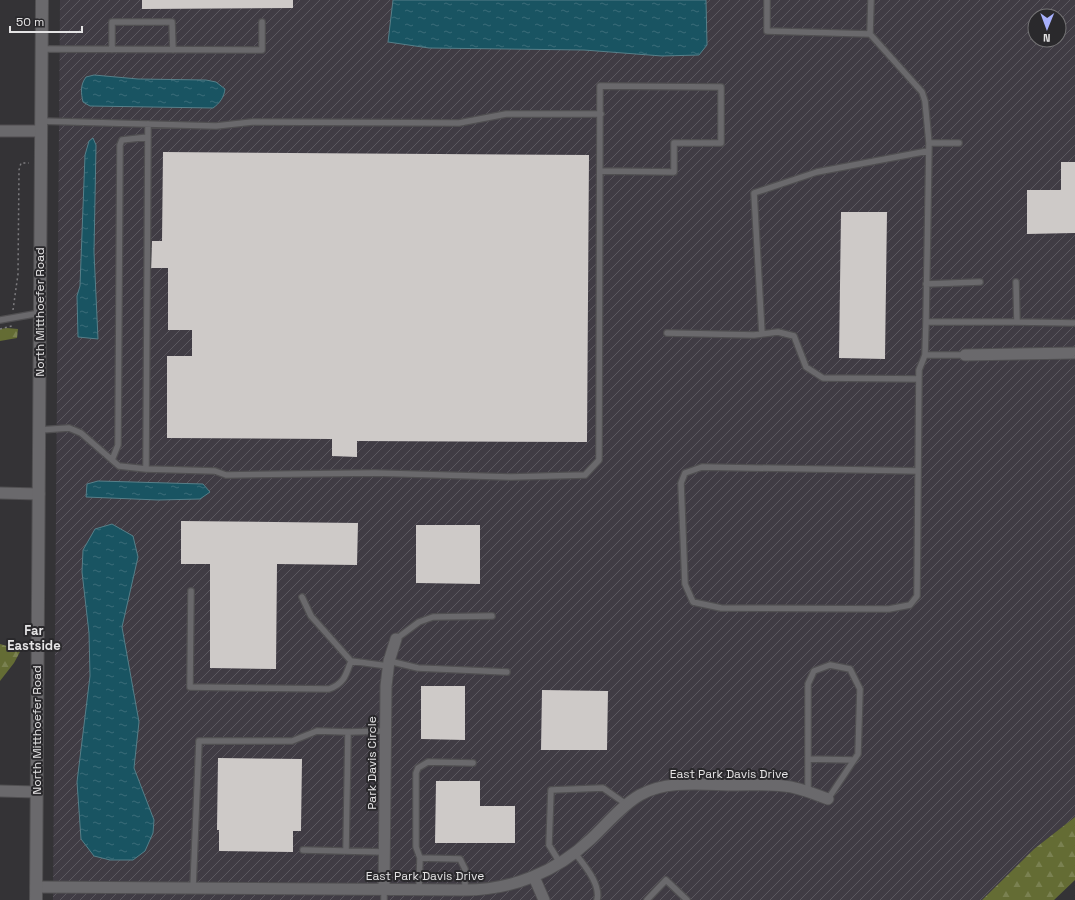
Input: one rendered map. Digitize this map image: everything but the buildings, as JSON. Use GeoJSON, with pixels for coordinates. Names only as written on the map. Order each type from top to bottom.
{"type":"FeatureCollection","features":[{"type":"Feature","properties":{"kind":"main road","name":"North Mitthoefer Road"},"geometry":{"type":"LineString","coordinates":[[36,900],[42,0]]}},
{"type":"Feature","properties":{"kind":"street"},"geometry":{"type":"LineString","coordinates":[[0,131],[41,126]]}},
{"type":"Feature","properties":{"kind":"street"},"geometry":{"type":"LineString","coordinates":[[965,355],[1075,354]]}},
{"type":"Feature","properties":{"kind":"street"},"geometry":{"type":"LineString","coordinates":[[0,493],[38,494]]}},
{"type":"Feature","properties":{"kind":"street","name":"Park Davis Circle"},"geometry":{"type":"LineString","coordinates":[[384,894],[385,731],[388,663],[396,639]]}},
{"type":"Feature","properties":{"kind":"street","name":"East Park Davis Drive"},"geometry":{"type":"LineString","coordinates":[[36,887],[193,888],[384,894],[419,889],[465,890],[496,888],[534,877],[560,863],[575,853],[626,804],[642,794],[656,788],[680,784],[785,786],[828,799]]}},
{"type":"Feature","properties":{"kind":"street"},"geometry":{"type":"LineString","coordinates":[[0,791],[36,792]]}},
{"type":"Feature","properties":{"kind":"street"},"geometry":{"type":"LineString","coordinates":[[534,877],[544,900]]}},
{"type":"Feature","properties":{"kind":"lane"},"geometry":{"type":"LineString","coordinates":[[767,0],[767,31],[870,34]]}},
{"type":"Feature","properties":{"kind":"lane"},"geometry":{"type":"LineString","coordinates":[[871,0],[870,34],[922,92],[925,101],[928,143],[926,322],[925,355],[919,370],[917,596],[910,605],[889,609],[721,608],[692,602],[685,584],[681,483],[685,473],[702,467],[918,471]]}},
{"type":"Feature","properties":{"kind":"lane"},"geometry":{"type":"LineString","coordinates":[[112,50],[112,22],[172,22],[173,50]]}},
{"type":"Feature","properties":{"kind":"lane"},"geometry":{"type":"LineString","coordinates":[[42,49],[262,50],[262,22]]}},
{"type":"Feature","properties":{"kind":"lane"},"geometry":{"type":"LineString","coordinates":[[39,430],[69,428],[81,433],[120,466],[146,469],[215,471],[226,475],[375,473],[511,477],[585,474],[599,460],[600,86],[721,87],[720,143],[674,143],[674,172],[600,171]]}},
{"type":"Feature","properties":{"kind":"lane"},"geometry":{"type":"LineString","coordinates":[[41,126],[148,124],[216,126],[252,122],[459,123],[506,114],[601,114]]}},
{"type":"Feature","properties":{"kind":"lane"},"geometry":{"type":"LineString","coordinates":[[146,469],[148,124]]}},
{"type":"Feature","properties":{"kind":"lane"},"geometry":{"type":"LineString","coordinates":[[112,460],[118,445],[120,146],[122,140],[148,137]]}},
{"type":"Feature","properties":{"kind":"lane"},"geometry":{"type":"LineString","coordinates":[[928,143],[959,143]]}},
{"type":"Feature","properties":{"kind":"lane"},"geometry":{"type":"LineString","coordinates":[[762,334],[754,193],[817,172],[928,151]]}},
{"type":"Feature","properties":{"kind":"lane"},"geometry":{"type":"LineString","coordinates":[[926,284],[980,282]]}},
{"type":"Feature","properties":{"kind":"lane"},"geometry":{"type":"LineString","coordinates":[[1016,282],[1017,322]]}},
{"type":"Feature","properties":{"kind":"lane"},"geometry":{"type":"LineString","coordinates":[[0,320],[40,313]]}},
{"type":"Feature","properties":{"kind":"lane"},"geometry":{"type":"LineString","coordinates":[[926,322],[1075,322]]}},
{"type":"Feature","properties":{"kind":"lane"},"geometry":{"type":"LineString","coordinates":[[667,333],[762,334],[778,332],[794,336],[806,367],[823,378],[919,380]]}},
{"type":"Feature","properties":{"kind":"lane"},"geometry":{"type":"LineString","coordinates":[[925,355],[965,355]]}},
{"type":"Feature","properties":{"kind":"lane"},"geometry":{"type":"LineString","coordinates":[[191,591],[190,687],[329,689],[338,686],[346,678],[351,661]]}},
{"type":"Feature","properties":{"kind":"lane"},"geometry":{"type":"LineString","coordinates":[[302,597],[311,616],[351,661],[388,663],[418,668],[507,672]]}},
{"type":"Feature","properties":{"kind":"lane"},"geometry":{"type":"LineString","coordinates":[[396,639],[419,622],[433,617],[492,616]]}},
{"type":"Feature","properties":{"kind":"lane"},"geometry":{"type":"LineString","coordinates":[[808,792],[808,684],[814,671],[830,664],[850,670],[860,689],[858,754],[828,799]]}},
{"type":"Feature","properties":{"kind":"lane"},"geometry":{"type":"LineString","coordinates":[[193,888],[199,741],[292,741],[317,731],[385,731]]}},
{"type":"Feature","properties":{"kind":"lane"},"geometry":{"type":"LineString","coordinates":[[346,851],[348,732]]}},
{"type":"Feature","properties":{"kind":"lane"},"geometry":{"type":"LineString","coordinates":[[808,758],[853,760]]}},
{"type":"Feature","properties":{"kind":"lane"},"geometry":{"type":"LineString","coordinates":[[419,889],[420,858],[416,846],[416,773],[418,768],[428,762],[473,763]]}},
{"type":"Feature","properties":{"kind":"lane"},"geometry":{"type":"LineString","coordinates":[[560,863],[549,845],[551,790],[603,788],[626,804]]}},
{"type":"Feature","properties":{"kind":"lane"},"geometry":{"type":"LineString","coordinates":[[302,850],[384,852]]}},
{"type":"Feature","properties":{"kind":"lane"},"geometry":{"type":"LineString","coordinates":[[575,853],[595,883],[598,894],[597,900]]}},
{"type":"Feature","properties":{"kind":"lane"},"geometry":{"type":"LineString","coordinates":[[420,858],[460,859],[465,869],[465,890]]}},
{"type":"Feature","properties":{"kind":"lane"},"geometry":{"type":"LineString","coordinates":[[647,900],[666,880],[686,900]]}},
{"type":"Feature","properties":{"kind":"path"},"geometry":{"type":"LineString","coordinates":[[13,312],[18,274],[19,170],[21,163],[33,163]]}},
{"type":"Feature","properties":{"kind":"path"},"geometry":{"type":"LineString","coordinates":[[0,329],[13,326]]}},
{"type":"Feature","properties":{"kind":"shaded area"},"geometry":{"type":"Polygon","coordinates":[[[60,0],[1075,0],[1075,817],[1034,849],[982,900],[53,900],[60,0]]]}},
{"type":"Feature","properties":{"kind":"green space"},"geometry":{"type":"Polygon","coordinates":[[[0,329],[18,329],[17,338],[0,341],[0,329]]]}},
{"type":"Feature","properties":{"kind":"green space"},"geometry":{"type":"Polygon","coordinates":[[[0,644],[21,650],[14,663],[0,681],[0,644]]]}},
{"type":"Feature","properties":{"kind":"green space"},"geometry":{"type":"Polygon","coordinates":[[[1075,817],[1075,880],[1054,900],[982,900],[1034,849],[1075,817]]]}},
{"type":"Feature","properties":{"kind":"water"},"geometry":{"type":"Polygon","coordinates":[[[393,0],[706,0],[707,45],[699,55],[662,56],[584,50],[429,48],[388,42],[393,0]]]}},
{"type":"Feature","properties":{"kind":"water"},"geometry":{"type":"Polygon","coordinates":[[[94,75],[138,79],[206,80],[216,82],[225,89],[221,100],[213,108],[90,106],[83,102],[81,92],[86,77],[94,75]]]}},
{"type":"Feature","properties":{"kind":"water"},"geometry":{"type":"Polygon","coordinates":[[[93,138],[96,145],[94,252],[98,339],[78,337],[77,296],[80,286],[85,155],[89,141],[93,138]]]}},
{"type":"Feature","properties":{"kind":"water"},"geometry":{"type":"Polygon","coordinates":[[[98,481],[203,484],[210,492],[200,499],[158,500],[86,497],[87,484],[98,481]]]}},
{"type":"Feature","properties":{"kind":"water"},"geometry":{"type":"Polygon","coordinates":[[[112,524],[133,536],[138,557],[122,627],[139,722],[134,768],[154,820],[153,833],[145,851],[133,860],[110,860],[94,856],[81,839],[77,782],[90,676],[89,633],[82,572],[83,550],[95,529],[112,524]]]}},
{"type":"Feature","properties":{"kind":"district","name":"Far Eastside"},"geometry":{"type":"Point","coordinates":[34,638]}}]}
